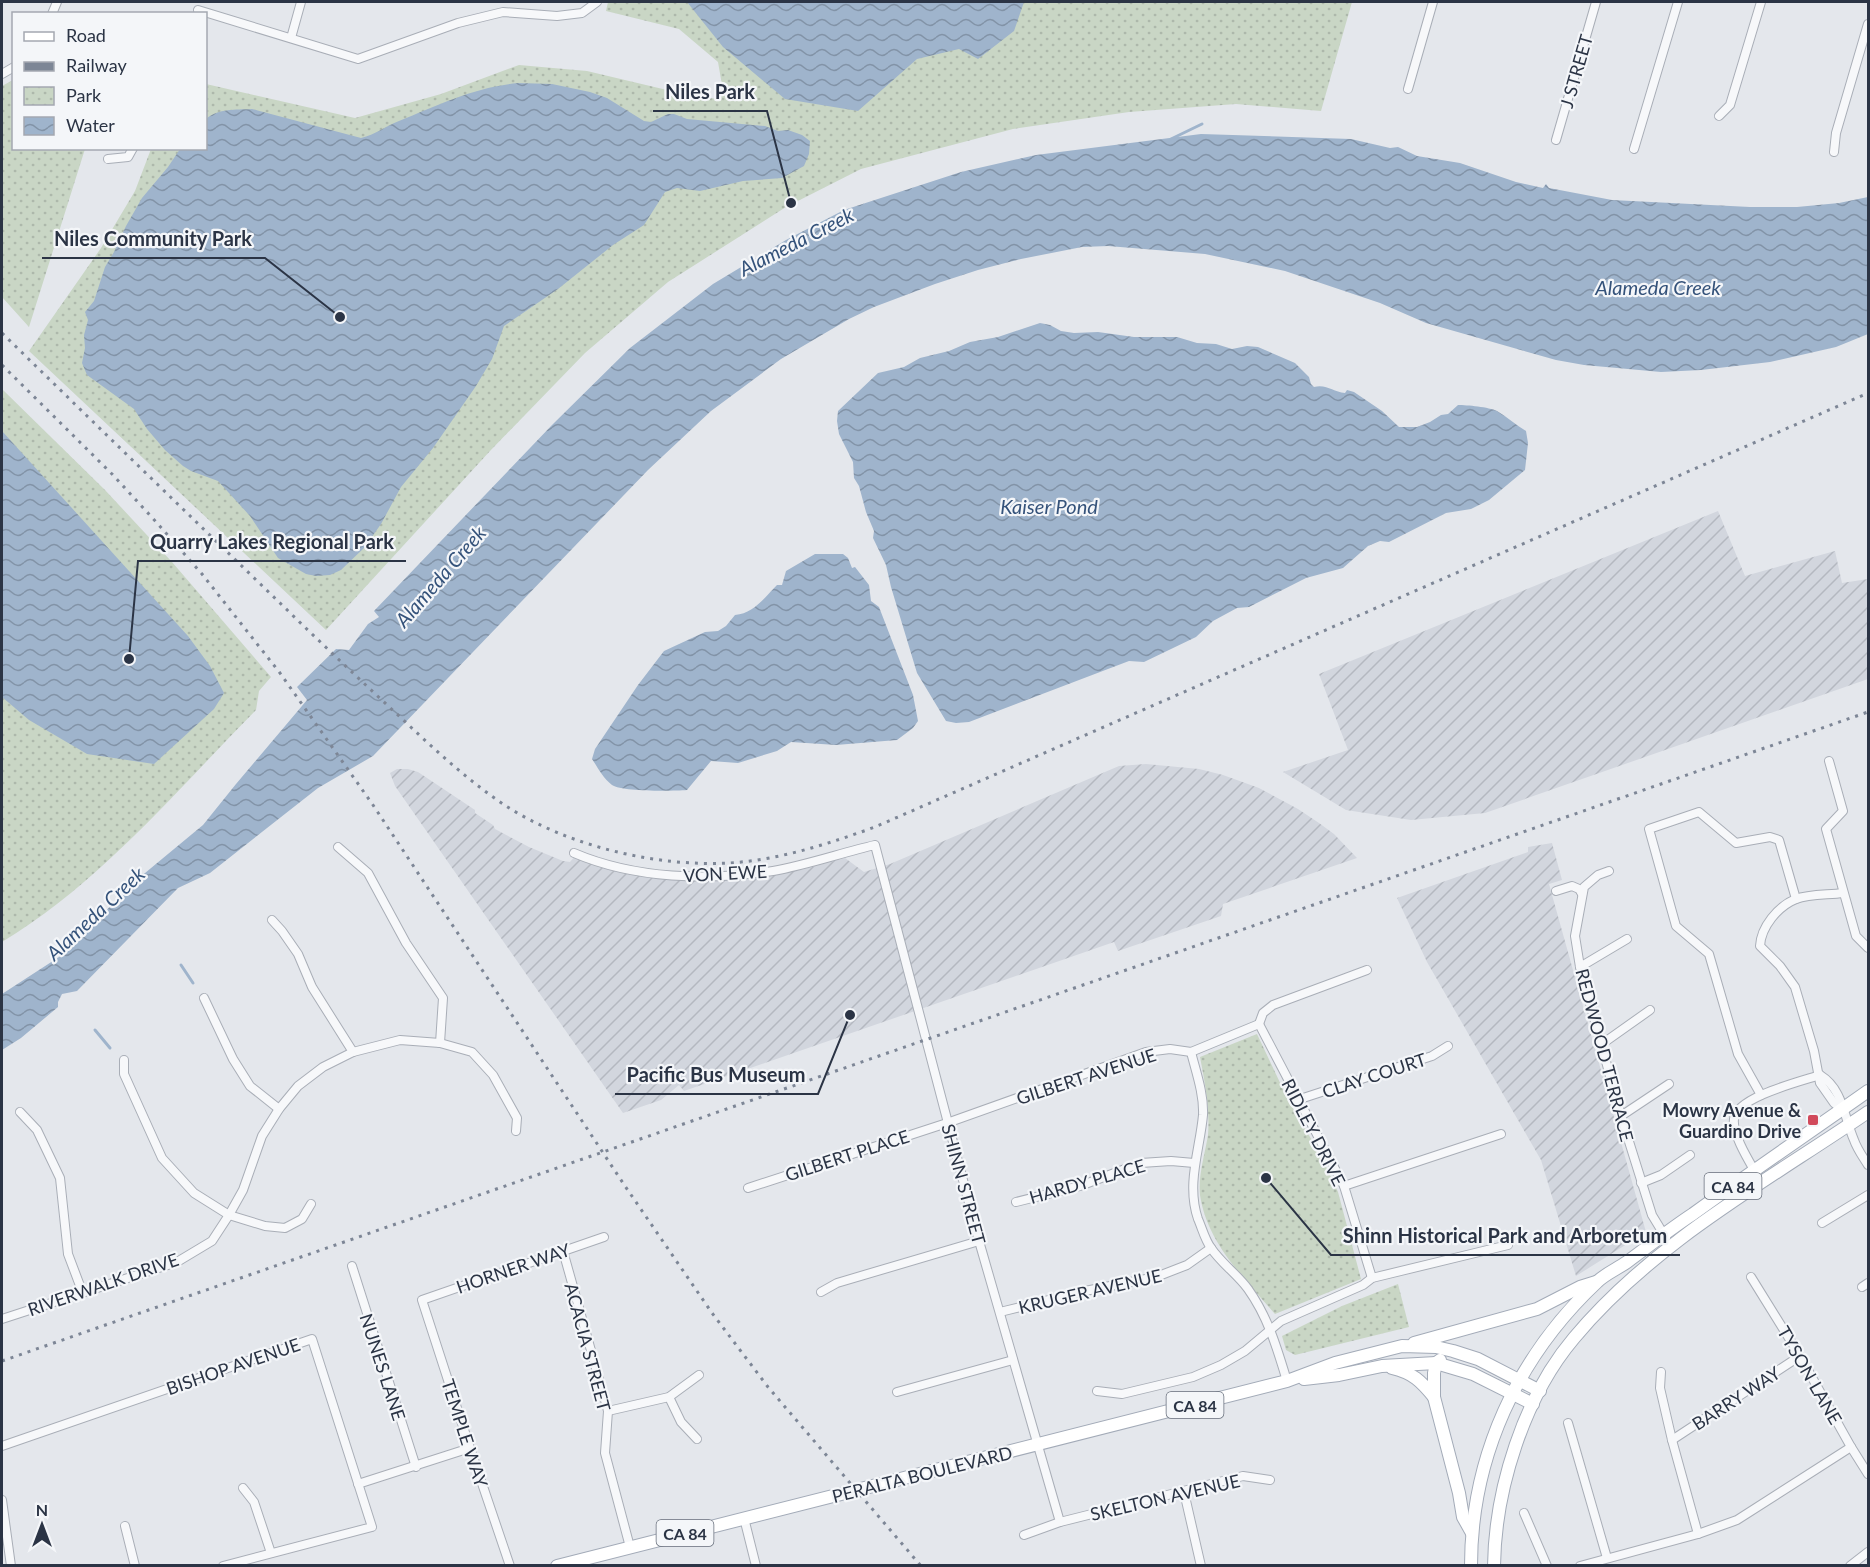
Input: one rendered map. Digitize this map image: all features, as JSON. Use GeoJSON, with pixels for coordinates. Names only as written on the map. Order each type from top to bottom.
{"type":"FeatureCollection","features":[{"type":"Feature","properties":{"kind":"main road","name":"CA 84"},"geometry":{"type":"LineString","coordinates":[[1597,1282],[1869,1091]]}},
{"type":"Feature","properties":{"kind":"main road","name":"CA 84"},"geometry":{"type":"LineString","coordinates":[[1533,1404],[1573,1339],[1602,1306],[1641,1270],[1672,1245],[1762,1182],[1869,1112]]}},
{"type":"Feature","properties":{"kind":"main road"},"geometry":{"type":"LineString","coordinates":[[1402,1346],[1536,1309],[1580,1287],[1597,1282]]}},
{"type":"Feature","properties":{"kind":"main road"},"geometry":{"type":"LineString","coordinates":[[1471,1566],[1475,1501],[1489,1448],[1512,1394],[1553,1330],[1597,1282]]}},
{"type":"Feature","properties":{"kind":"main road","name":"PERALTA BOULEVARD"},"geometry":{"type":"LineString","coordinates":[[557,1566],[1287,1381],[1335,1363],[1402,1346],[1436,1347],[1478,1359],[1540,1391]]}},
{"type":"Feature","properties":{"kind":"main road"},"geometry":{"type":"LineString","coordinates":[[1453,1351],[1436,1363],[1434,1397],[1459,1493],[1462,1517],[1472,1533]]}},
{"type":"Feature","properties":{"kind":"main road","name":"PERALTA BOULEVARD"},"geometry":{"type":"LineString","coordinates":[[1287,1381],[1339,1376],[1382,1366],[1436,1363],[1473,1374],[1533,1404]]}},
{"type":"Feature","properties":{"kind":"main road"},"geometry":{"type":"LineString","coordinates":[[1382,1366],[1406,1371],[1415,1376],[1424,1383],[1434,1397]]}},
{"type":"Feature","properties":{"kind":"main road"},"geometry":{"type":"LineString","coordinates":[[1494,1566],[1500,1500],[1513,1452],[1533,1404]]}},
{"type":"Feature","properties":{"kind":"street"},"geometry":{"type":"LineString","coordinates":[[291,38],[301,2]]}},
{"type":"Feature","properties":{"kind":"street"},"geometry":{"type":"LineString","coordinates":[[199,8],[358,59],[458,23],[503,12],[557,16],[582,13],[597,2]]}},
{"type":"Feature","properties":{"kind":"street"},"geometry":{"type":"LineString","coordinates":[[1408,89],[1433,2]]}},
{"type":"Feature","properties":{"kind":"street","name":"J STREET"},"geometry":{"type":"LineString","coordinates":[[1556,140],[1596,2]]}},
{"type":"Feature","properties":{"kind":"street"},"geometry":{"type":"LineString","coordinates":[[1634,149],[1678,2]]}},
{"type":"Feature","properties":{"kind":"street"},"geometry":{"type":"LineString","coordinates":[[1719,116],[1730,105],[1761,2]]}},
{"type":"Feature","properties":{"kind":"street"},"geometry":{"type":"LineString","coordinates":[[1834,152],[1836,133],[1869,24]]}},
{"type":"Feature","properties":{"kind":"street"},"geometry":{"type":"LineString","coordinates":[[108,159],[128,157],[132,150]]}},
{"type":"Feature","properties":{"kind":"street"},"geometry":{"type":"LineString","coordinates":[[1829,761],[1843,811],[1826,829],[1856,936],[1869,948]]}},
{"type":"Feature","properties":{"kind":"street"},"geometry":{"type":"LineString","coordinates":[[1761,1095],[1738,1054],[1709,954],[1676,926],[1649,829],[1700,812],[1736,843],[1770,837],[1779,840],[1796,899]]}},
{"type":"Feature","properties":{"kind":"street","name":"VON EWE"},"geometry":{"type":"LineString","coordinates":[[574,853],[632,870],[671,876],[721,876],[774,870],[875,844]]}},
{"type":"Feature","properties":{"kind":"street","name":"SHINN STREET"},"geometry":{"type":"LineString","coordinates":[[875,844],[979,1241],[1060,1522]]}},
{"type":"Feature","properties":{"kind":"street"},"geometry":{"type":"LineString","coordinates":[[338,847],[368,873],[406,943],[443,998],[440,1043]]}},
{"type":"Feature","properties":{"kind":"street"},"geometry":{"type":"LineString","coordinates":[[1582,894],[1584,887],[1598,875],[1609,870]]}},
{"type":"Feature","properties":{"kind":"street"},"geometry":{"type":"LineString","coordinates":[[1556,891],[1572,886],[1579,888],[1582,894]]}},
{"type":"Feature","properties":{"kind":"street"},"geometry":{"type":"LineString","coordinates":[[1843,893],[1796,899],[1782,908],[1767,924],[1760,938],[1760,946],[1780,966],[1796,987],[1820,1075],[1820,1083],[1834,1103],[1842,1109],[1855,1143],[1869,1165]]}},
{"type":"Feature","properties":{"kind":"street","name":"REDWOOD TERRACE"},"geometry":{"type":"LineString","coordinates":[[1582,894],[1575,936],[1580,967],[1641,1183],[1652,1215],[1672,1245]]}},
{"type":"Feature","properties":{"kind":"street"},"geometry":{"type":"LineString","coordinates":[[272,920],[298,954],[312,987],[353,1052]]}},
{"type":"Feature","properties":{"kind":"street"},"geometry":{"type":"LineString","coordinates":[[1580,967],[1627,939]]}},
{"type":"Feature","properties":{"kind":"street"},"geometry":{"type":"LineString","coordinates":[[1259,1024],[1263,1012],[1273,1005],[1367,970]]}},
{"type":"Feature","properties":{"kind":"street"},"geometry":{"type":"LineString","coordinates":[[204,998],[233,1059],[250,1086],[279,1109]]}},
{"type":"Feature","properties":{"kind":"street"},"geometry":{"type":"LineString","coordinates":[[1602,1044],[1650,1010]]}},
{"type":"Feature","properties":{"kind":"street","name":"GILBERT AVENUE"},"geometry":{"type":"LineString","coordinates":[[947,1123],[1146,1052],[1170,1049],[1191,1052],[1259,1024]]}},
{"type":"Feature","properties":{"kind":"street","name":"RIDLEY DRIVE"},"geometry":{"type":"LineString","coordinates":[[1259,1024],[1344,1186],[1372,1278]]}},
{"type":"Feature","properties":{"kind":"street","name":"RIVERWALK DRIVE"},"geometry":{"type":"LineString","coordinates":[[2,1318],[177,1262],[212,1241],[243,1190],[262,1136],[279,1109],[298,1086],[323,1067],[353,1052],[400,1040],[440,1043],[472,1052],[493,1075],[517,1118],[516,1131]]}},
{"type":"Feature","properties":{"kind":"street","name":"CLAY COURT"},"geometry":{"type":"LineString","coordinates":[[1297,1100],[1432,1056],[1448,1046]]}},
{"type":"Feature","properties":{"kind":"street"},"geometry":{"type":"LineString","coordinates":[[1191,1052],[1201,1089],[1203,1114],[1194,1163],[1197,1217],[1211,1248],[1246,1287],[1271,1329],[1287,1381]]}},
{"type":"Feature","properties":{"kind":"street"},"geometry":{"type":"LineString","coordinates":[[124,1060],[124,1074],[162,1158],[194,1193],[229,1215],[265,1226],[285,1228],[302,1219],[311,1204]]}},
{"type":"Feature","properties":{"kind":"street"},"geometry":{"type":"LineString","coordinates":[[1762,1182],[1734,1130],[1734,1116],[1739,1108],[1761,1095],[1820,1075]]}},
{"type":"Feature","properties":{"kind":"street"},"geometry":{"type":"LineString","coordinates":[[1621,1116],[1669,1084]]}},
{"type":"Feature","properties":{"kind":"street"},"geometry":{"type":"LineString","coordinates":[[20,1112],[36,1130],[60,1178],[68,1254],[82,1291]]}},
{"type":"Feature","properties":{"kind":"street","name":"GILBERT PLACE"},"geometry":{"type":"LineString","coordinates":[[748,1188],[947,1123]]}},
{"type":"Feature","properties":{"kind":"street"},"geometry":{"type":"LineString","coordinates":[[1344,1186],[1501,1134]]}},
{"type":"Feature","properties":{"kind":"street"},"geometry":{"type":"LineString","coordinates":[[1641,1183],[1661,1175],[1690,1155]]}},
{"type":"Feature","properties":{"kind":"street","name":"HARDY PLACE"},"geometry":{"type":"LineString","coordinates":[[1016,1202],[1080,1186],[1141,1163],[1171,1161],[1194,1163]]}},
{"type":"Feature","properties":{"kind":"street"},"geometry":{"type":"LineString","coordinates":[[1822,1223],[1869,1196]]}},
{"type":"Feature","properties":{"kind":"street","name":"HORNER WAY"},"geometry":{"type":"LineString","coordinates":[[423,1300],[604,1238]]}},
{"type":"Feature","properties":{"kind":"street"},"geometry":{"type":"LineString","coordinates":[[821,1292],[837,1283],[979,1241]]}},
{"type":"Feature","properties":{"kind":"street"},"geometry":{"type":"LineString","coordinates":[[1097,1391],[1122,1394],[1193,1377],[1237,1356],[1288,1317],[1363,1285],[1372,1278],[1508,1245]]}},
{"type":"Feature","properties":{"kind":"street","name":"KRUGER AVENUE"},"geometry":{"type":"LineString","coordinates":[[1000,1312],[1085,1291],[1156,1277],[1187,1265],[1211,1248]]}},
{"type":"Feature","properties":{"kind":"street","name":"ACACIA STREET"},"geometry":{"type":"LineString","coordinates":[[563,1251],[608,1412],[605,1453],[630,1547]]}},
{"type":"Feature","properties":{"kind":"street","name":"NUNES LANE"},"geometry":{"type":"LineString","coordinates":[[352,1266],[416,1467]]}},
{"type":"Feature","properties":{"kind":"street","name":"TYSON LANE"},"geometry":{"type":"LineString","coordinates":[[1750,1277],[1800,1356],[1851,1448],[1869,1474]]}},
{"type":"Feature","properties":{"kind":"street","name":"TEMPLE WAY"},"geometry":{"type":"LineString","coordinates":[[423,1300],[510,1566]]}},
{"type":"Feature","properties":{"kind":"street","name":"BISHOP AVENUE"},"geometry":{"type":"LineString","coordinates":[[2,1446],[312,1339],[372,1527],[271,1553]]}},
{"type":"Feature","properties":{"kind":"street","name":"BARRY WAY"},"geometry":{"type":"LineString","coordinates":[[1672,1440],[1800,1356]]}},
{"type":"Feature","properties":{"kind":"street"},"geometry":{"type":"LineString","coordinates":[[897,1392],[1013,1360]]}},
{"type":"Feature","properties":{"kind":"street"},"geometry":{"type":"LineString","coordinates":[[1661,1372],[1660,1388],[1698,1534]]}},
{"type":"Feature","properties":{"kind":"street"},"geometry":{"type":"LineString","coordinates":[[608,1412],[669,1397],[699,1375]]}},
{"type":"Feature","properties":{"kind":"street"},"geometry":{"type":"LineString","coordinates":[[669,1397],[681,1422],[697,1439]]}},
{"type":"Feature","properties":{"kind":"street"},"geometry":{"type":"LineString","coordinates":[[1568,1423],[1607,1558]]}},
{"type":"Feature","properties":{"kind":"street"},"geometry":{"type":"LineString","coordinates":[[358,1484],[470,1448]]}},
{"type":"Feature","properties":{"kind":"street"},"geometry":{"type":"LineString","coordinates":[[1580,1566],[1698,1534],[1737,1520],[1851,1448]]}},
{"type":"Feature","properties":{"kind":"street","name":"SKELTON AVENUE"},"geometry":{"type":"LineString","coordinates":[[1024,1535],[1060,1522],[1243,1476],[1270,1480]]}},
{"type":"Feature","properties":{"kind":"street"},"geometry":{"type":"LineString","coordinates":[[223,1566],[271,1553],[254,1502],[243,1488]]}},
{"type":"Feature","properties":{"kind":"street"},"geometry":{"type":"LineString","coordinates":[[1184,1492],[1201,1566]]}},
{"type":"Feature","properties":{"kind":"street"},"geometry":{"type":"LineString","coordinates":[[2,1500],[11,1566]]}},
{"type":"Feature","properties":{"kind":"street"},"geometry":{"type":"LineString","coordinates":[[1524,1513],[1547,1566]]}},
{"type":"Feature","properties":{"kind":"street"},"geometry":{"type":"LineString","coordinates":[[744,1518],[756,1566]]}},
{"type":"Feature","properties":{"kind":"street"},"geometry":{"type":"LineString","coordinates":[[124,1526],[135,1566]]}},
{"type":"Feature","properties":{"kind":"street"},"geometry":{"type":"LineString","coordinates":[[1850,1566],[1869,1552]]}},
{"type":"Feature","properties":{"kind":"shaded area"},"geometry":{"type":"Polygon","coordinates":[[[1718,511],[1745,576],[1835,551],[1842,583],[1868,579],[1868,679],[1485,813],[1411,820],[1346,810],[1283,772],[1348,750],[1319,674],[1718,511]]]}},
{"type":"Feature","properties":{"kind":"shaded area"},"geometry":{"type":"Polygon","coordinates":[[[1146,764],[1199,769],[1259,788],[1319,823],[1334,834],[1357,858],[1223,904],[1221,916],[1118,951],[1114,942],[684,1091],[679,1085],[661,1100],[623,1113],[395,786],[390,773],[397,769],[418,772],[475,810],[475,813],[493,825],[495,829],[529,847],[563,861],[570,862],[575,856],[675,879],[704,881],[759,878],[845,858],[864,872],[890,864],[1119,766],[1146,764]]]}},
{"type":"Feature","properties":{"kind":"shaded area"},"geometry":{"type":"Polygon","coordinates":[[[1552,843],[1562,880],[1549,884],[1646,1232],[1576,1276],[1541,1160],[1427,962],[1397,898],[1528,852],[1528,847],[1552,843]]]}},
{"type":"Feature","properties":{"kind":"green space"},"geometry":{"type":"Polygon","coordinates":[[[608,2],[1352,2],[1321,111],[1236,104],[1129,112],[1013,129],[861,169],[786,207],[668,282],[585,353],[490,451],[326,630],[29,351],[101,248],[135,191],[151,150],[207,150],[207,84],[355,118],[441,94],[519,65],[587,71],[688,95],[717,99],[723,91],[718,62],[679,29],[606,11],[608,2]]]}},
{"type":"Feature","properties":{"kind":"green space"},"geometry":{"type":"Polygon","coordinates":[[[12,81],[12,150],[85,150],[29,327],[2,297],[2,86],[12,81]]]}},
{"type":"Feature","properties":{"kind":"green space"},"geometry":{"type":"Polygon","coordinates":[[[2,389],[105,490],[172,562],[271,677],[259,691],[256,710],[136,834],[72,892],[2,942],[2,389]]]}},
{"type":"Feature","properties":{"kind":"green space"},"geometry":{"type":"Polygon","coordinates":[[[1257,1034],[1283,1089],[1318,1150],[1338,1192],[1361,1279],[1275,1314],[1240,1274],[1219,1245],[1210,1229],[1200,1195],[1201,1172],[1208,1135],[1208,1116],[1200,1057],[1257,1034]]]}},
{"type":"Feature","properties":{"kind":"green space"},"geometry":{"type":"Polygon","coordinates":[[[1398,1284],[1409,1327],[1295,1355],[1286,1350],[1282,1336],[1342,1306],[1398,1284]]]}},
{"type":"Feature","properties":{"kind":"water"},"geometry":{"type":"Polygon","coordinates":[[[687,2],[1024,2],[1014,31],[978,59],[959,49],[917,59],[858,111],[785,99],[723,47],[687,2]]]}},
{"type":"Feature","properties":{"kind":"water"},"geometry":{"type":"Polygon","coordinates":[[[552,84],[590,92],[607,98],[644,121],[651,122],[668,114],[674,114],[687,119],[765,126],[778,131],[788,130],[810,141],[809,154],[804,166],[782,178],[743,181],[700,191],[677,188],[665,192],[644,225],[613,245],[558,289],[504,326],[492,359],[476,386],[433,448],[401,487],[381,524],[364,548],[341,570],[330,575],[306,574],[278,558],[250,516],[218,481],[183,466],[165,450],[134,409],[87,375],[82,363],[85,348],[84,335],[88,320],[85,312],[94,301],[105,267],[142,198],[179,150],[207,150],[207,118],[211,115],[228,110],[252,109],[361,138],[457,98],[502,85],[552,84]]]}},
{"type":"Feature","properties":{"kind":"water","name":"Alameda Creek"},"geometry":{"type":"Polygon","coordinates":[[[1201,134],[1351,139],[1390,148],[1398,147],[1417,156],[1460,163],[1516,182],[1543,188],[1546,184],[1549,188],[1612,200],[1797,207],[1839,203],[1868,197],[1868,334],[1836,347],[1770,362],[1701,370],[1661,372],[1584,365],[1556,360],[1426,323],[1380,303],[1285,271],[1205,254],[1108,246],[1082,247],[978,270],[874,307],[781,359],[711,411],[648,470],[373,756],[318,788],[210,873],[178,888],[77,991],[62,994],[58,1007],[21,1038],[2,1050],[2,994],[59,957],[139,878],[203,825],[307,700],[297,687],[336,649],[349,650],[368,624],[379,617],[374,611],[552,425],[630,348],[713,284],[786,240],[844,210],[961,172],[1036,155],[1201,134]]]}},
{"type":"Feature","properties":{"kind":"water","name":"Kaiser Pond"},"geometry":{"type":"Polygon","coordinates":[[[1040,323],[1074,333],[1098,332],[1134,337],[1177,337],[1232,349],[1247,346],[1258,347],[1295,363],[1309,377],[1314,387],[1345,393],[1347,390],[1354,392],[1382,411],[1399,427],[1417,427],[1448,414],[1458,405],[1478,406],[1493,410],[1526,431],[1528,443],[1525,470],[1489,500],[1471,509],[1446,513],[1389,542],[1380,541],[1368,546],[1343,568],[1306,578],[1249,607],[1237,608],[1213,621],[1196,637],[1144,662],[1129,661],[969,722],[946,721],[917,673],[886,565],[873,538],[874,531],[859,486],[854,478],[853,462],[839,434],[838,411],[878,373],[904,367],[920,358],[949,351],[970,342],[998,337],[1040,323]]]}},
{"type":"Feature","properties":{"kind":"water"},"geometry":{"type":"Polygon","coordinates":[[[2,431],[188,636],[210,666],[224,693],[214,709],[154,764],[87,754],[29,720],[2,697],[2,431]]]}},
{"type":"Feature","properties":{"kind":"water"},"geometry":{"type":"Polygon","coordinates":[[[815,554],[843,554],[848,558],[852,568],[855,567],[869,585],[871,601],[879,607],[913,695],[918,721],[913,728],[897,740],[836,745],[791,742],[777,751],[738,763],[711,761],[687,790],[636,790],[612,785],[592,759],[595,749],[664,651],[705,632],[718,631],[726,626],[735,615],[753,608],[777,585],[782,585],[786,571],[815,554]]]}},
{"type":"Feature","properties":{"kind":"waterway"},"geometry":{"type":"LineString","coordinates":[[1171,139],[1202,124]]}},
{"type":"Feature","properties":{"kind":"waterway"},"geometry":{"type":"LineString","coordinates":[[181,965],[193,983]]}},
{"type":"Feature","properties":{"kind":"waterway"},"geometry":{"type":"LineString","coordinates":[[95,1030],[110,1048]]}},
{"type":"Feature","properties":{"kind":"railway"},"geometry":{"type":"LineString","coordinates":[[2,333],[340,660],[438,752],[478,785],[530,820],[585,843],[643,857],[701,863],[729,863],[785,855],[875,827],[1868,393]]}},
{"type":"Feature","properties":{"kind":"railway"},"geometry":{"type":"LineString","coordinates":[[2,365],[112,474],[158,524],[202,574],[280,673],[373,805],[625,1186],[712,1313],[768,1387],[921,1566]]}},
{"type":"Feature","properties":{"kind":"railway"},"geometry":{"type":"LineString","coordinates":[[2,1361],[1868,712]]}},
{"type":"Feature","properties":{"kind":"place","name":"Niles Park"},"geometry":{"type":"Point","coordinates":[791,203]}},
{"type":"Feature","properties":{"kind":"place","name":"Niles Community Park"},"geometry":{"type":"Point","coordinates":[340,317]}},
{"type":"Feature","properties":{"kind":"place","name":"Quarry Lakes Regional Park"},"geometry":{"type":"Point","coordinates":[129,659]}},
{"type":"Feature","properties":{"kind":"place","name":"Pacific Bus Museum"},"geometry":{"type":"Point","coordinates":[850,1015]}},
{"type":"Feature","properties":{"kind":"place","name":"Mowry Avenue & Guardino Drive"},"geometry":{"type":"Point","coordinates":[1813,1120]}},
{"type":"Feature","properties":{"kind":"place","name":"Shinn Historical Park and Arboretum"},"geometry":{"type":"Point","coordinates":[1266,1178]}}]}
